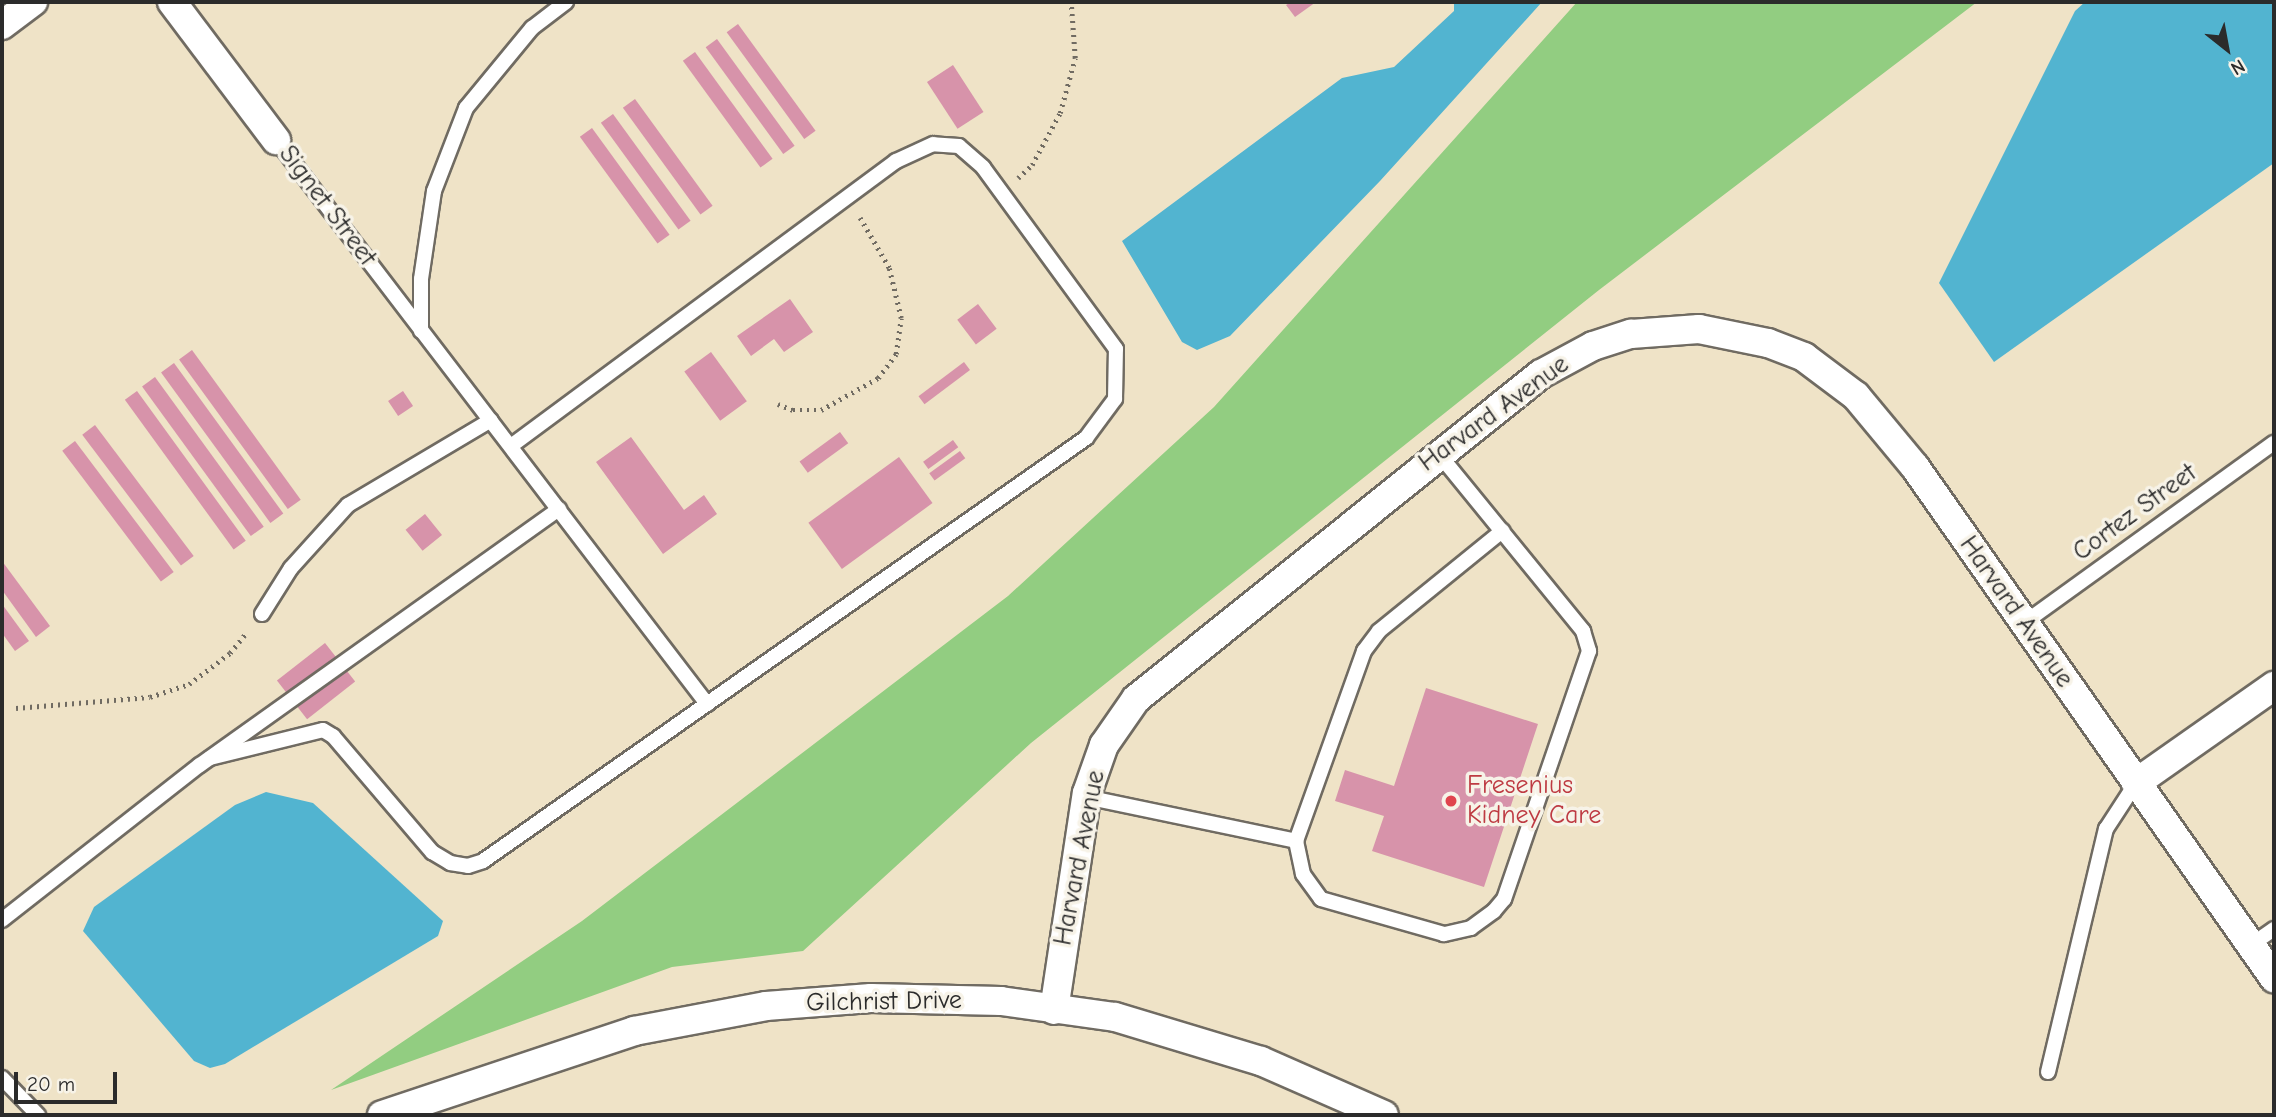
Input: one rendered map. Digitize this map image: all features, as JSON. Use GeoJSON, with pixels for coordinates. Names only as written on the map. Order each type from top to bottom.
{"type":"FeatureCollection","features":[{"type":"Feature","properties":{"kind":"street"},"geometry":{"type":"LineString","coordinates":[[2,25],[33,2]]}},
{"type":"Feature","properties":{"kind":"street","name":"Signet Street"},"geometry":{"type":"LineString","coordinates":[[172,2],[276,140]]}},
{"type":"Feature","properties":{"kind":"street","name":"Harvard Avenue"},"geometry":{"type":"LineString","coordinates":[[1054,1010],[1086,797],[1104,746],[1136,699],[1438,453],[1541,374],[1593,346],[1631,334],[1699,329],[1768,343],[1804,357],[1856,396],[1915,467],[2274,978]]}},
{"type":"Feature","properties":{"kind":"street"},"geometry":{"type":"LineString","coordinates":[[2136,783],[2274,686]]}},
{"type":"Feature","properties":{"kind":"street","name":"Gilchrist Drive"},"geometry":{"type":"LineString","coordinates":[[382,1115],[634,1031],[766,1006],[938,998],[1115,1017],[1261,1061],[1384,1115]]}},
{"type":"Feature","properties":{"kind":"lane"},"geometry":{"type":"LineString","coordinates":[[421,331],[421,279],[434,191],[466,108],[532,28],[566,2]]}},
{"type":"Feature","properties":{"kind":"lane","name":"Signet Street"},"geometry":{"type":"LineString","coordinates":[[276,140],[706,704]]}},
{"type":"Feature","properties":{"kind":"lane"},"geometry":{"type":"LineString","coordinates":[[210,758],[323,730],[333,736],[432,852],[450,863],[468,866],[483,861],[1086,438],[1115,399],[1115,349],[1002,193],[959,146],[933,144],[896,161],[511,446]]}},
{"type":"Feature","properties":{"kind":"lane"},"geometry":{"type":"LineString","coordinates":[[262,614],[291,568],[348,505],[487,414]]}},
{"type":"Feature","properties":{"kind":"lane","name":"Cortez Street"},"geometry":{"type":"LineString","coordinates":[[2024,623],[2274,443]]}},
{"type":"Feature","properties":{"kind":"lane"},"geometry":{"type":"LineString","coordinates":[[1438,453],[1502,531],[1583,631],[1589,651],[1504,899],[1471,928],[1444,934],[1321,899],[1303,874],[1296,841],[1371,639],[1502,531]]}},
{"type":"Feature","properties":{"kind":"lane"},"geometry":{"type":"LineString","coordinates":[[2,920],[210,758],[559,509]]}},
{"type":"Feature","properties":{"kind":"lane"},"geometry":{"type":"LineString","coordinates":[[2048,1072],[2106,829],[2136,783]]}},
{"type":"Feature","properties":{"kind":"lane"},"geometry":{"type":"LineString","coordinates":[[1086,797],[1296,841]]}},
{"type":"Feature","properties":{"kind":"lane"},"geometry":{"type":"LineString","coordinates":[[2251,945],[2274,929]]}},
{"type":"Feature","properties":{"kind":"lane"},"geometry":{"type":"LineString","coordinates":[[2,1078],[38,1115]]}},
{"type":"Feature","properties":{"kind":"path"},"geometry":{"type":"LineString","coordinates":[[1002,193],[1032,165],[1060,113],[1075,58],[1071,2]]}},
{"type":"Feature","properties":{"kind":"path"},"geometry":{"type":"LineString","coordinates":[[778,404],[793,410],[831,406],[878,378],[896,354],[901,318],[889,268],[848,196]]}},
{"type":"Feature","properties":{"kind":"path"},"geometry":{"type":"LineString","coordinates":[[16,708],[150,697],[189,684],[230,653],[262,614]]}},
{"type":"Feature","properties":{"kind":"green space"},"geometry":{"type":"Polygon","coordinates":[[[1577,2],[1977,2],[1599,290],[1031,743],[803,951],[672,967],[331,1090],[582,921],[1008,596],[1214,407],[1577,2]]]}},
{"type":"Feature","properties":{"kind":"water"},"geometry":{"type":"Polygon","coordinates":[[[1454,2],[1542,2],[1380,181],[1230,336],[1197,350],[1182,342],[1122,241],[1342,78],[1394,67],[1454,11],[1454,2]]]}},
{"type":"Feature","properties":{"kind":"water"},"geometry":{"type":"Polygon","coordinates":[[[2085,2],[2274,2],[2274,163],[1994,362],[1939,283],[2075,11],[2085,2]]]}},
{"type":"Feature","properties":{"kind":"water"},"geometry":{"type":"Polygon","coordinates":[[[266,792],[313,803],[443,921],[438,936],[225,1064],[210,1068],[194,1061],[83,931],[94,907],[235,805],[266,792]]]}},
{"type":"Feature","properties":{"kind":"building"},"geometry":{"type":"Polygon","coordinates":[[[1291,2],[1316,2],[1295,17],[1286,5],[1291,2]]]}},
{"type":"Feature","properties":{"kind":"building"},"geometry":{"type":"Polygon","coordinates":[[[738,24],[816,131],[804,139],[727,32],[738,24]]]}},
{"type":"Feature","properties":{"kind":"building"},"geometry":{"type":"Polygon","coordinates":[[[717,39],[795,146],[783,154],[706,47],[717,39]]]}},
{"type":"Feature","properties":{"kind":"building"},"geometry":{"type":"Polygon","coordinates":[[[695,52],[773,159],[760,168],[683,61],[695,52]]]}},
{"type":"Feature","properties":{"kind":"building"},"geometry":{"type":"Polygon","coordinates":[[[953,65],[983,112],[958,129],[927,82],[953,65]]]}},
{"type":"Feature","properties":{"kind":"building"},"geometry":{"type":"Polygon","coordinates":[[[635,99],[713,206],[700,215],[623,108],[635,99]]]}},
{"type":"Feature","properties":{"kind":"building"},"geometry":{"type":"Polygon","coordinates":[[[613,114],[691,221],[678,230],[601,123],[613,114]]]}},
{"type":"Feature","properties":{"kind":"building"},"geometry":{"type":"Polygon","coordinates":[[[592,128],[670,235],[657,244],[580,137],[592,128]]]}},
{"type":"Feature","properties":{"kind":"building"},"geometry":{"type":"Polygon","coordinates":[[[790,299],[813,332],[784,352],[774,339],[751,356],[737,336],[790,299]]]}},
{"type":"Feature","properties":{"kind":"building"},"geometry":{"type":"Polygon","coordinates":[[[978,304],[997,329],[976,344],[957,320],[978,304]]]}},
{"type":"Feature","properties":{"kind":"building"},"geometry":{"type":"Polygon","coordinates":[[[192,350],[301,500],[288,509],[179,359],[192,350]]]}},
{"type":"Feature","properties":{"kind":"building"},"geometry":{"type":"Polygon","coordinates":[[[711,352],[747,401],[720,421],[684,371],[711,352]]]}},
{"type":"Feature","properties":{"kind":"building"},"geometry":{"type":"Polygon","coordinates":[[[964,362],[970,370],[924,404],[918,396],[964,362]]]}},
{"type":"Feature","properties":{"kind":"building"},"geometry":{"type":"Polygon","coordinates":[[[174,363],[283,513],[270,523],[161,372],[174,363]]]}},
{"type":"Feature","properties":{"kind":"building"},"geometry":{"type":"Polygon","coordinates":[[[155,377],[264,527],[251,536],[142,386],[155,377]]]}},
{"type":"Feature","properties":{"kind":"building"},"geometry":{"type":"Polygon","coordinates":[[[137,391],[246,541],[234,549],[125,400],[137,391]]]}},
{"type":"Feature","properties":{"kind":"building"},"geometry":{"type":"Polygon","coordinates":[[[403,391],[413,406],[398,416],[388,401],[403,391]]]}},
{"type":"Feature","properties":{"kind":"building"},"geometry":{"type":"Polygon","coordinates":[[[95,425],[194,556],[181,566],[82,435],[95,425]]]}},
{"type":"Feature","properties":{"kind":"building"},"geometry":{"type":"Polygon","coordinates":[[[840,432],[848,443],[808,473],[800,461],[840,432]]]}},
{"type":"Feature","properties":{"kind":"building"},"geometry":{"type":"Polygon","coordinates":[[[631,437],[684,510],[704,495],[717,514],[663,554],[596,462],[631,437]]]}},
{"type":"Feature","properties":{"kind":"building"},"geometry":{"type":"Polygon","coordinates":[[[953,440],[958,447],[928,469],[923,462],[953,440]]]}},
{"type":"Feature","properties":{"kind":"building"},"geometry":{"type":"Polygon","coordinates":[[[75,441],[174,572],[161,582],[62,451],[75,441]]]}},
{"type":"Feature","properties":{"kind":"building"},"geometry":{"type":"Polygon","coordinates":[[[960,451],[965,458],[935,481],[929,473],[960,451]]]}},
{"type":"Feature","properties":{"kind":"building"},"geometry":{"type":"Polygon","coordinates":[[[899,457],[933,503],[842,569],[808,523],[899,457]]]}},
{"type":"Feature","properties":{"kind":"building"},"geometry":{"type":"Polygon","coordinates":[[[425,514],[442,535],[423,551],[406,530],[425,514]]]}},
{"type":"Feature","properties":{"kind":"building"},"geometry":{"type":"Polygon","coordinates":[[[2,561],[50,626],[36,637],[2,590],[2,561]]]}},
{"type":"Feature","properties":{"kind":"building"},"geometry":{"type":"Polygon","coordinates":[[[2,604],[29,641],[15,651],[2,633],[2,604]]]}},
{"type":"Feature","properties":{"kind":"building"},"geometry":{"type":"Polygon","coordinates":[[[325,643],[355,682],[307,719],[277,681],[325,643]]]}},
{"type":"Feature","properties":{"kind":"building","name":"Fresenius Kidney Care"},"geometry":{"type":"Polygon","coordinates":[[[1426,688],[1538,724],[1484,887],[1372,851],[1384,816],[1335,801],[1345,770],[1394,786],[1426,688]]]}},
{"type":"Feature","properties":{"kind":"place","name":"Fresenius Kidney Care"},"geometry":{"type":"Point","coordinates":[1451,801]}}]}
